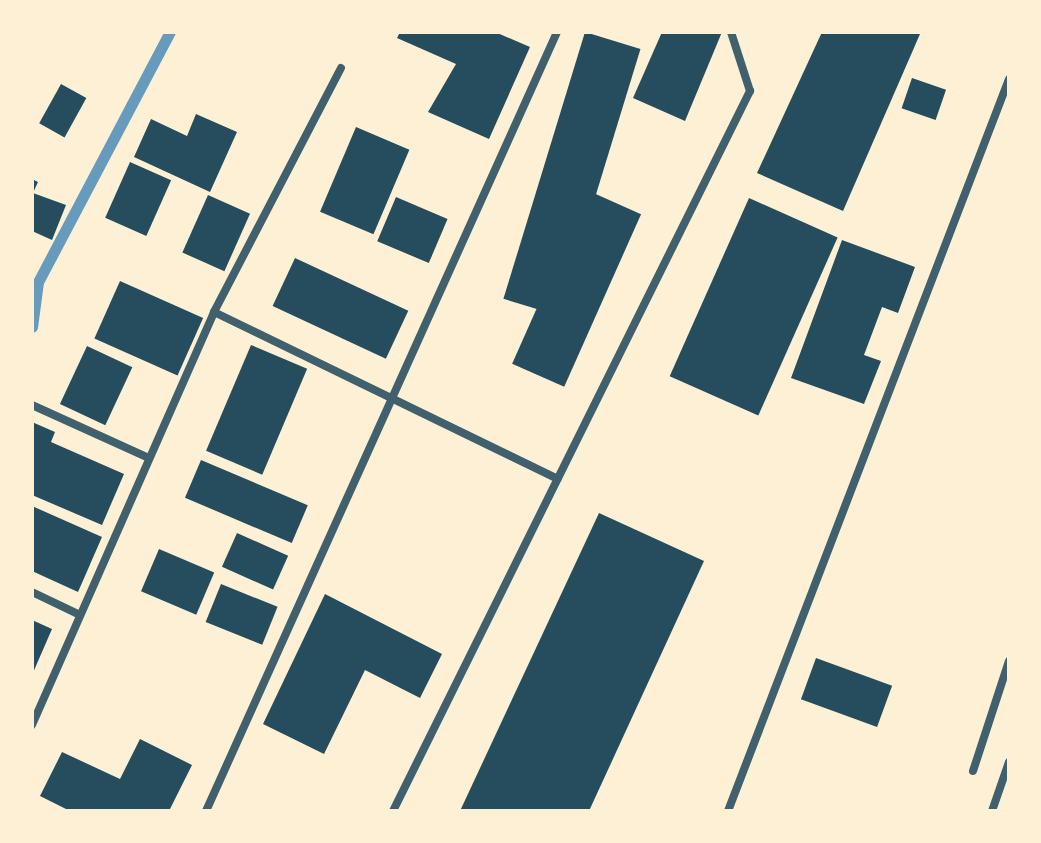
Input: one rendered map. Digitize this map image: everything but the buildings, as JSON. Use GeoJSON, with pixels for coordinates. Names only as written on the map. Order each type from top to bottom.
{"type":"FeatureCollection","features":[{"type":"Feature","properties":{"kind":"street"},"geometry":{"type":"LineString","coordinates":[[206,811],[557,32]]}},
{"type":"Feature","properties":{"kind":"street"},"geometry":{"type":"LineString","coordinates":[[393,811],[750,91],[731,32]]}},
{"type":"Feature","properties":{"kind":"street"},"geometry":{"type":"LineString","coordinates":[[32,725],[214,312],[341,68]]}},
{"type":"Feature","properties":{"kind":"street"},"geometry":{"type":"LineString","coordinates":[[728,811],[1009,79]]}},
{"type":"Feature","properties":{"kind":"street"},"geometry":{"type":"LineString","coordinates":[[214,312],[558,479]]}},
{"type":"Feature","properties":{"kind":"street"},"geometry":{"type":"LineString","coordinates":[[32,405],[149,458]]}},
{"type":"Feature","properties":{"kind":"street"},"geometry":{"type":"LineString","coordinates":[[32,592],[80,615]]}},
{"type":"Feature","properties":{"kind":"street"},"geometry":{"type":"LineString","coordinates":[[973,771],[1009,661]]}},
{"type":"Feature","properties":{"kind":"street"},"geometry":{"type":"LineString","coordinates":[[992,811],[1009,762]]}},
{"type":"Feature","properties":{"kind":"waterway"},"geometry":{"type":"LineString","coordinates":[[32,327],[38,282],[170,32]]}}]}
